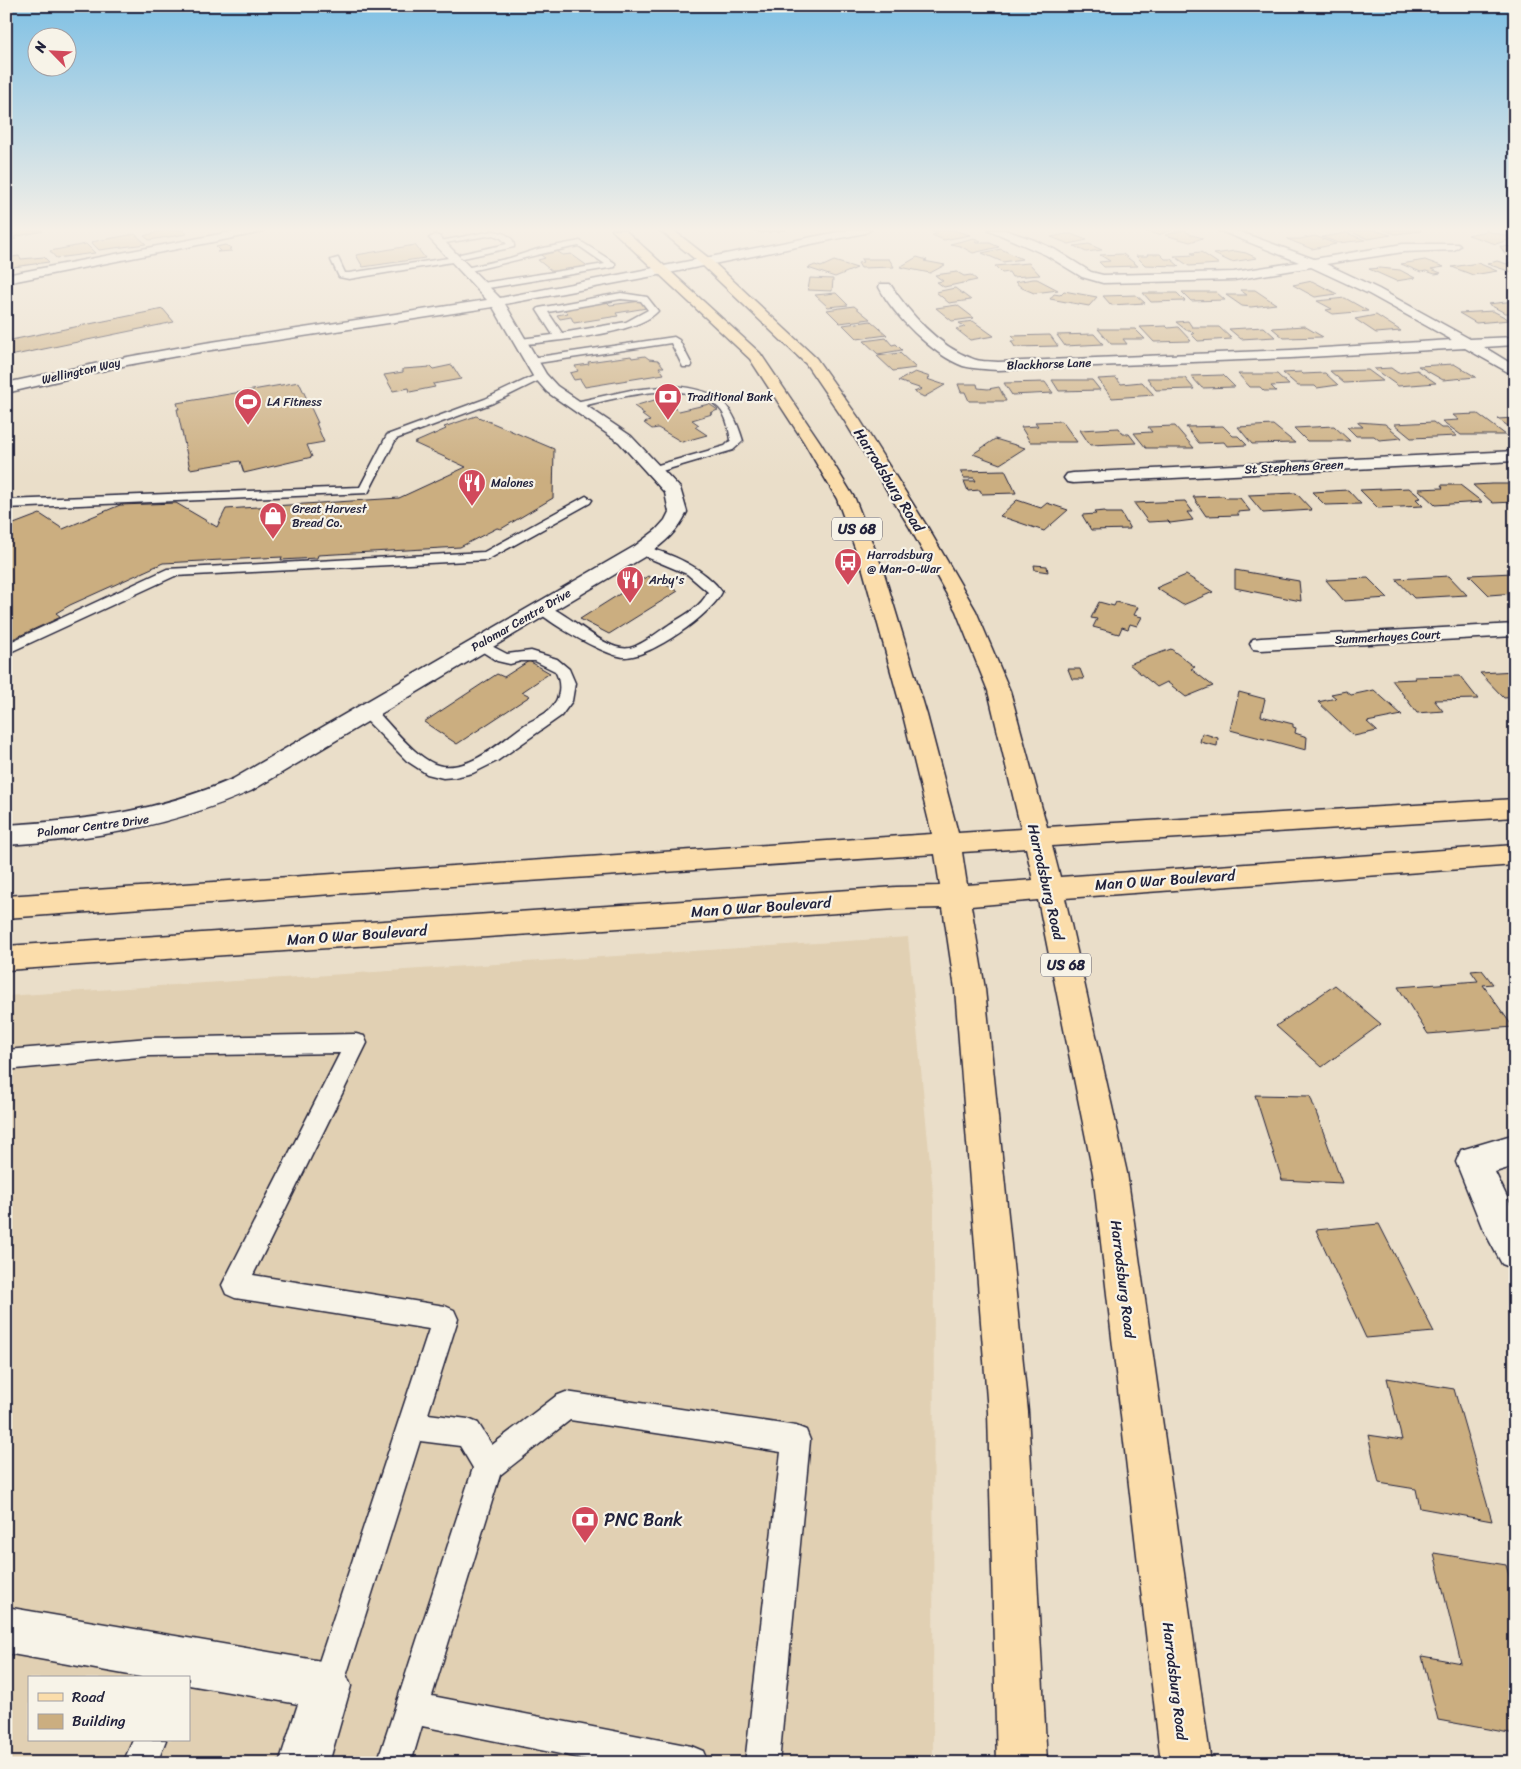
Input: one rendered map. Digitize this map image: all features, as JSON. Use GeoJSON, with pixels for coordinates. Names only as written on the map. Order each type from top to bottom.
{"type":"FeatureCollection","features":[{"type":"Feature","properties":{"kind":"main road","name":"US 68"},"geometry":{"type":"LineString","coordinates":[[709,313],[755,356],[812,442],[846,499],[873,570],[916,714],[947,843],[970,989],[1008,1412],[1022,1763]]}},
{"type":"Feature","properties":{"kind":"main road","name":"Harrodsburg Road"},"geometry":{"type":"LineString","coordinates":[[760,313],[811,361],[852,420],[924,536],[966,611],[999,691],[1049,888],[1110,1173],[1186,1763]]}},
{"type":"Feature","properties":{"kind":"main road"},"geometry":{"type":"LineString","coordinates":[[6,907],[1036,836],[1515,808]]}},
{"type":"Feature","properties":{"kind":"main road","name":"Man O War Boulevard"},"geometry":{"type":"LineString","coordinates":[[6,958],[896,898],[956,897],[1049,888],[1515,855]]}},
{"type":"Feature","properties":{"kind":"street","name":"Wellington Way"},"geometry":{"type":"LineString","coordinates":[[6,388],[127,361],[205,347],[429,313]]}},
{"type":"Feature","properties":{"kind":"street","name":"Palomar Centre Drive"},"geometry":{"type":"LineString","coordinates":[[6,835],[118,825],[168,814],[214,798],[242,785],[642,550],[663,534],[678,512],[674,492],[655,469],[612,428],[552,389],[536,368],[503,313]]}},
{"type":"Feature","properties":{"kind":"street","name":"Blackhorse Lane"},"geometry":{"type":"LineString","coordinates":[[903,313],[953,355],[968,362],[998,366],[1292,354],[1515,341]]}},
{"type":"Feature","properties":{"kind":"street"},"geometry":{"type":"LineString","coordinates":[[1416,313],[1515,372]]}},
{"type":"Feature","properties":{"kind":"street","name":"St Stephens Green"},"geometry":{"type":"LineString","coordinates":[[1072,478],[1515,456]]}},
{"type":"Feature","properties":{"kind":"street","name":"Summerhayes Court"},"geometry":{"type":"LineString","coordinates":[[1261,644],[1515,630]]}},
{"type":"Feature","properties":{"kind":"street"},"geometry":{"type":"LineString","coordinates":[[1515,1150],[1473,1162],[1495,1214],[1515,1251]]}},
{"type":"Feature","properties":{"kind":"street"},"geometry":{"type":"LineString","coordinates":[[6,1630],[180,1669],[327,1686],[304,1763]]}},
{"type":"Feature","properties":{"kind":"lane"},"geometry":{"type":"LineString","coordinates":[[544,313],[559,336]]}},
{"type":"Feature","properties":{"kind":"lane"},"geometry":{"type":"LineString","coordinates":[[634,313],[640,320]]}},
{"type":"Feature","properties":{"kind":"lane"},"geometry":{"type":"LineString","coordinates":[[520,342],[626,326],[648,317],[652,313]]}},
{"type":"Feature","properties":{"kind":"lane"},"geometry":{"type":"LineString","coordinates":[[6,504],[364,490],[391,437],[489,401],[536,368],[674,340],[687,365]]}},
{"type":"Feature","properties":{"kind":"lane"},"geometry":{"type":"LineString","coordinates":[[575,405],[673,388],[703,393],[714,398],[724,406],[737,441],[730,448],[655,469]]}},
{"type":"Feature","properties":{"kind":"lane"},"geometry":{"type":"LineString","coordinates":[[6,650],[172,572],[487,556],[586,500]]}},
{"type":"Feature","properties":{"kind":"lane"},"geometry":{"type":"LineString","coordinates":[[542,608],[599,643],[624,652],[638,649],[660,637],[711,602],[715,592],[708,582],[692,572],[642,550]]}},
{"type":"Feature","properties":{"kind":"lane"},"geometry":{"type":"LineString","coordinates":[[367,711],[391,733],[408,753],[427,766],[443,772],[469,768],[490,758],[559,710],[567,694],[566,682],[560,669],[536,656],[521,656],[511,659],[498,656],[480,644]]}},
{"type":"Feature","properties":{"kind":"lane"},"geometry":{"type":"LineString","coordinates":[[6,1060],[149,1048],[356,1043],[235,1285],[445,1319],[327,1686]]}},
{"type":"Feature","properties":{"kind":"lane"},"geometry":{"type":"LineString","coordinates":[[394,1763],[488,1466],[566,1406],[796,1440],[762,1763]]}},
{"type":"Feature","properties":{"kind":"lane"},"geometry":{"type":"LineString","coordinates":[[411,1426],[468,1433],[488,1466]]}},
{"type":"Feature","properties":{"kind":"lane"},"geometry":{"type":"LineString","coordinates":[[412,1708],[690,1763]]}},
{"type":"Feature","properties":{"kind":"lane"},"geometry":{"type":"LineString","coordinates":[[140,1763],[149,1742]]}},
{"type":"Feature","properties":{"kind":"shaded area"},"geometry":{"type":"Polygon","coordinates":[[[908,937],[934,1202],[933,1763],[6,1763],[6,996],[908,937]]]}},
{"type":"Feature","properties":{"kind":"building"},"geometry":{"type":"Polygon","coordinates":[[[146,313],[166,313],[174,322],[10,356],[6,348],[6,341],[146,313]]]}},
{"type":"Feature","properties":{"kind":"building"},"geometry":{"type":"Polygon","coordinates":[[[568,313],[619,313],[616,313],[618,316],[574,323],[571,317],[560,319],[557,315],[568,313]]]}},
{"type":"Feature","properties":{"kind":"building"},"geometry":{"type":"Polygon","coordinates":[[[830,313],[862,313],[870,319],[840,323],[830,313]]]}},
{"type":"Feature","properties":{"kind":"building"},"geometry":{"type":"Polygon","coordinates":[[[942,313],[967,313],[974,318],[952,321],[942,313]]]}},
{"type":"Feature","properties":{"kind":"building"},"geometry":{"type":"Polygon","coordinates":[[[1459,313],[1496,313],[1510,320],[1476,323],[1459,313]]]}},
{"type":"Feature","properties":{"kind":"building"},"geometry":{"type":"Polygon","coordinates":[[[1376,315],[1401,331],[1376,333],[1355,319],[1376,315]]]}},
{"type":"Feature","properties":{"kind":"building"},"geometry":{"type":"Polygon","coordinates":[[[871,321],[887,335],[857,339],[843,325],[871,321]]]}},
{"type":"Feature","properties":{"kind":"building"},"geometry":{"type":"Polygon","coordinates":[[[973,321],[994,336],[970,340],[956,329],[965,327],[959,323],[973,321]]]}},
{"type":"Feature","properties":{"kind":"building"},"geometry":{"type":"Polygon","coordinates":[[[1188,321],[1192,327],[1219,327],[1232,339],[1198,341],[1191,334],[1194,334],[1190,330],[1186,330],[1176,322],[1188,321]]]}},
{"type":"Feature","properties":{"kind":"building"},"geometry":{"type":"Polygon","coordinates":[[[1166,326],[1168,328],[1178,327],[1191,341],[1154,342],[1140,327],[1166,326]]]}},
{"type":"Feature","properties":{"kind":"building"},"geometry":{"type":"Polygon","coordinates":[[[1304,326],[1323,337],[1284,338],[1272,328],[1304,326]]]}},
{"type":"Feature","properties":{"kind":"building"},"geometry":{"type":"Polygon","coordinates":[[[1264,327],[1275,337],[1241,339],[1229,329],[1264,327]]]}},
{"type":"Feature","properties":{"kind":"building"},"geometry":{"type":"Polygon","coordinates":[[[1098,329],[1135,329],[1145,339],[1123,339],[1127,344],[1111,344],[1098,329]]]}},
{"type":"Feature","properties":{"kind":"building"},"geometry":{"type":"Polygon","coordinates":[[[1094,334],[1103,344],[1065,346],[1057,335],[1094,334]]]}},
{"type":"Feature","properties":{"kind":"building"},"geometry":{"type":"Polygon","coordinates":[[[1050,335],[1058,346],[1015,347],[1011,341],[1016,341],[1012,336],[1050,335]]]}},
{"type":"Feature","properties":{"kind":"building"},"geometry":{"type":"Polygon","coordinates":[[[886,338],[892,345],[896,344],[902,350],[878,354],[864,341],[886,338]]]}},
{"type":"Feature","properties":{"kind":"building"},"geometry":{"type":"Polygon","coordinates":[[[900,353],[916,368],[893,371],[877,356],[900,353]]]}},
{"type":"Feature","properties":{"kind":"building"},"geometry":{"type":"Polygon","coordinates":[[[631,356],[632,358],[645,356],[649,359],[658,360],[664,367],[659,367],[664,374],[585,387],[580,379],[574,380],[570,373],[578,371],[575,366],[589,364],[588,362],[631,356]]]}},
{"type":"Feature","properties":{"kind":"building"},"geometry":{"type":"Polygon","coordinates":[[[1454,364],[1476,377],[1443,380],[1418,366],[1454,364]]]}},
{"type":"Feature","properties":{"kind":"building"},"geometry":{"type":"Polygon","coordinates":[[[452,365],[461,379],[433,384],[435,387],[410,392],[409,388],[393,391],[384,375],[403,372],[403,369],[431,367],[433,369],[452,365]]]}},
{"type":"Feature","properties":{"kind":"building"},"geometry":{"type":"Polygon","coordinates":[[[1391,368],[1398,373],[1417,370],[1436,383],[1398,386],[1374,369],[1391,368]]]}},
{"type":"Feature","properties":{"kind":"building"},"geometry":{"type":"Polygon","coordinates":[[[1368,370],[1383,381],[1344,383],[1330,371],[1368,370]]]}},
{"type":"Feature","properties":{"kind":"building"},"geometry":{"type":"Polygon","coordinates":[[[915,372],[930,377],[927,379],[945,385],[924,397],[914,392],[922,389],[898,381],[915,372]]]}},
{"type":"Feature","properties":{"kind":"building"},"geometry":{"type":"Polygon","coordinates":[[[1301,372],[1303,374],[1325,373],[1338,385],[1317,388],[1315,386],[1298,386],[1283,373],[1301,372]]]}},
{"type":"Feature","properties":{"kind":"building"},"geometry":{"type":"Polygon","coordinates":[[[1238,374],[1277,374],[1289,385],[1271,386],[1276,391],[1264,391],[1260,387],[1250,387],[1238,374]]]}},
{"type":"Feature","properties":{"kind":"building"},"geometry":{"type":"Polygon","coordinates":[[[1223,375],[1235,387],[1202,388],[1191,376],[1223,375]]]}},
{"type":"Feature","properties":{"kind":"building"},"geometry":{"type":"Polygon","coordinates":[[[1116,378],[1121,384],[1142,382],[1154,395],[1112,398],[1098,379],[1116,378]]]}},
{"type":"Feature","properties":{"kind":"building"},"geometry":{"type":"Polygon","coordinates":[[[1147,378],[1185,378],[1194,389],[1156,390],[1147,378]]]}},
{"type":"Feature","properties":{"kind":"building"},"geometry":{"type":"Polygon","coordinates":[[[1052,380],[1092,380],[1100,390],[1059,391],[1052,380]]]}},
{"type":"Feature","properties":{"kind":"building"},"geometry":{"type":"Polygon","coordinates":[[[299,382],[318,423],[316,423],[324,442],[307,445],[312,457],[244,473],[240,461],[190,469],[177,403],[299,382]]]}},
{"type":"Feature","properties":{"kind":"building"},"geometry":{"type":"Polygon","coordinates":[[[1045,382],[1053,393],[1012,395],[1004,383],[1045,382]]]}},
{"type":"Feature","properties":{"kind":"building"},"geometry":{"type":"Polygon","coordinates":[[[958,384],[977,384],[978,388],[988,389],[999,387],[1006,401],[969,401],[965,392],[961,392],[958,384]]]}},
{"type":"Feature","properties":{"kind":"building"},"geometry":{"type":"Polygon","coordinates":[[[658,399],[679,411],[709,404],[718,410],[710,413],[712,414],[692,420],[699,425],[695,427],[707,435],[682,442],[658,428],[652,429],[644,423],[650,421],[642,415],[645,414],[634,406],[658,399]]]}},
{"type":"Feature","properties":{"kind":"building"},"geometry":{"type":"Polygon","coordinates":[[[1478,414],[1506,435],[1461,435],[1442,421],[1459,420],[1453,415],[1478,414]]]}},
{"type":"Feature","properties":{"kind":"building"},"geometry":{"type":"Polygon","coordinates":[[[476,416],[554,449],[553,498],[501,529],[497,528],[460,547],[318,555],[317,558],[281,560],[282,557],[163,563],[70,605],[56,613],[61,617],[6,642],[6,527],[40,514],[63,529],[120,505],[176,503],[217,527],[226,509],[399,498],[466,467],[414,443],[446,429],[444,427],[476,416]]]}},
{"type":"Feature","properties":{"kind":"building"},"geometry":{"type":"Polygon","coordinates":[[[1515,418],[1515,431],[1498,419],[1515,418]]]}},
{"type":"Feature","properties":{"kind":"building"},"geometry":{"type":"Polygon","coordinates":[[[1062,421],[1077,442],[1030,442],[1021,427],[1038,426],[1035,422],[1062,421]]]}},
{"type":"Feature","properties":{"kind":"building"},"geometry":{"type":"Polygon","coordinates":[[[1357,422],[1385,424],[1402,438],[1379,440],[1374,436],[1356,436],[1347,427],[1363,427],[1357,422]]]}},
{"type":"Feature","properties":{"kind":"building"},"geometry":{"type":"Polygon","coordinates":[[[1433,422],[1441,428],[1447,428],[1457,436],[1411,438],[1394,424],[1433,422]]]}},
{"type":"Feature","properties":{"kind":"building"},"geometry":{"type":"Polygon","coordinates":[[[1273,425],[1295,443],[1252,444],[1238,427],[1273,425]]]}},
{"type":"Feature","properties":{"kind":"building"},"geometry":{"type":"Polygon","coordinates":[[[1175,426],[1194,448],[1146,448],[1134,433],[1152,432],[1148,427],[1175,426]]]}},
{"type":"Feature","properties":{"kind":"building"},"geometry":{"type":"Polygon","coordinates":[[[1223,426],[1233,436],[1238,436],[1247,445],[1227,446],[1224,442],[1199,443],[1186,427],[1223,426]]]}},
{"type":"Feature","properties":{"kind":"building"},"geometry":{"type":"Polygon","coordinates":[[[1334,426],[1350,441],[1307,441],[1294,428],[1334,426]]]}},
{"type":"Feature","properties":{"kind":"building"},"geometry":{"type":"Polygon","coordinates":[[[1119,428],[1123,434],[1129,434],[1136,443],[1090,445],[1080,430],[1119,428]]]}},
{"type":"Feature","properties":{"kind":"building"},"geometry":{"type":"Polygon","coordinates":[[[995,439],[1025,448],[1000,464],[973,454],[995,439]]]}},
{"type":"Feature","properties":{"kind":"building"},"geometry":{"type":"Polygon","coordinates":[[[1005,470],[1016,493],[982,494],[980,490],[968,491],[964,481],[976,481],[974,478],[964,478],[960,471],[1005,470]]]}},
{"type":"Feature","properties":{"kind":"building"},"geometry":{"type":"Polygon","coordinates":[[[1515,484],[1515,502],[1493,503],[1473,485],[1515,484]]]}},
{"type":"Feature","properties":{"kind":"building"},"geometry":{"type":"Polygon","coordinates":[[[1441,485],[1460,485],[1482,502],[1435,505],[1418,489],[1443,488],[1441,485]]]}},
{"type":"Feature","properties":{"kind":"building"},"geometry":{"type":"Polygon","coordinates":[[[1409,488],[1421,498],[1416,499],[1423,506],[1378,508],[1360,490],[1409,488]]]}},
{"type":"Feature","properties":{"kind":"building"},"geometry":{"type":"Polygon","coordinates":[[[1348,490],[1361,504],[1325,505],[1312,492],[1348,490]]]}},
{"type":"Feature","properties":{"kind":"building"},"geometry":{"type":"Polygon","coordinates":[[[1296,493],[1312,510],[1263,513],[1248,495],[1296,493]]]}},
{"type":"Feature","properties":{"kind":"building"},"geometry":{"type":"Polygon","coordinates":[[[1224,496],[1226,498],[1240,498],[1250,511],[1237,512],[1239,515],[1206,516],[1193,497],[1224,496]]]}},
{"type":"Feature","properties":{"kind":"building"},"geometry":{"type":"Polygon","coordinates":[[[1017,500],[1041,508],[1047,503],[1068,510],[1044,531],[1000,516],[1017,500]]]}},
{"type":"Feature","properties":{"kind":"building"},"geometry":{"type":"Polygon","coordinates":[[[1185,501],[1193,512],[1187,512],[1193,520],[1170,523],[1168,521],[1148,522],[1134,503],[1185,501]]]}},
{"type":"Feature","properties":{"kind":"building"},"geometry":{"type":"Polygon","coordinates":[[[1105,511],[1106,513],[1121,513],[1130,529],[1091,530],[1082,515],[1105,511]]]}},
{"type":"Feature","properties":{"kind":"building"},"geometry":{"type":"Polygon","coordinates":[[[1034,565],[1047,566],[1048,572],[1035,570],[1034,565]]]}},
{"type":"Feature","properties":{"kind":"building"},"geometry":{"type":"Polygon","coordinates":[[[1235,570],[1299,581],[1301,601],[1235,588],[1235,570]]]}},
{"type":"Feature","properties":{"kind":"building"},"geometry":{"type":"Polygon","coordinates":[[[1513,573],[1515,593],[1489,595],[1469,575],[1513,573]]]}},
{"type":"Feature","properties":{"kind":"building"},"geometry":{"type":"Polygon","coordinates":[[[1186,575],[1213,592],[1183,605],[1156,588],[1186,575]]]}},
{"type":"Feature","properties":{"kind":"building","name":"Arby's"},"geometry":{"type":"Polygon","coordinates":[[[648,576],[678,591],[609,634],[580,619],[648,576]]]}},
{"type":"Feature","properties":{"kind":"building"},"geometry":{"type":"Polygon","coordinates":[[[1449,576],[1467,595],[1414,598],[1396,579],[1449,576]]]}},
{"type":"Feature","properties":{"kind":"building"},"geometry":{"type":"Polygon","coordinates":[[[1368,578],[1388,598],[1344,601],[1326,580],[1368,578]]]}},
{"type":"Feature","properties":{"kind":"building"},"geometry":{"type":"Polygon","coordinates":[[[1099,602],[1114,606],[1116,602],[1138,607],[1134,615],[1142,617],[1137,626],[1130,624],[1128,629],[1122,627],[1119,634],[1093,627],[1097,619],[1091,618],[1099,602]]]}},
{"type":"Feature","properties":{"kind":"building"},"geometry":{"type":"Polygon","coordinates":[[[1171,649],[1195,667],[1191,669],[1213,686],[1186,697],[1167,682],[1157,687],[1129,664],[1171,649]]]}},
{"type":"Feature","properties":{"kind":"building"},"geometry":{"type":"Polygon","coordinates":[[[529,661],[550,673],[522,692],[530,696],[457,744],[424,722],[497,674],[504,677],[529,661]]]}},
{"type":"Feature","properties":{"kind":"building"},"geometry":{"type":"Polygon","coordinates":[[[1068,669],[1080,669],[1084,679],[1072,679],[1068,669]]]}},
{"type":"Feature","properties":{"kind":"building"},"geometry":{"type":"Polygon","coordinates":[[[1515,671],[1515,697],[1504,698],[1480,673],[1515,671]]]}},
{"type":"Feature","properties":{"kind":"building"},"geometry":{"type":"Polygon","coordinates":[[[1460,676],[1478,699],[1434,700],[1443,711],[1417,713],[1392,680],[1416,679],[1414,677],[1460,676]]]}},
{"type":"Feature","properties":{"kind":"building"},"geometry":{"type":"Polygon","coordinates":[[[1374,690],[1402,715],[1367,722],[1377,731],[1354,736],[1318,702],[1336,698],[1331,694],[1346,691],[1351,695],[1374,690]]]}},
{"type":"Feature","properties":{"kind":"building"},"geometry":{"type":"Polygon","coordinates":[[[1239,692],[1265,699],[1261,716],[1293,724],[1293,727],[1296,728],[1295,733],[1307,737],[1306,750],[1230,730],[1239,692]]]}},
{"type":"Feature","properties":{"kind":"building"},"geometry":{"type":"Polygon","coordinates":[[[1202,733],[1218,738],[1217,746],[1200,742],[1202,733]]]}},
{"type":"Feature","properties":{"kind":"building"},"geometry":{"type":"Polygon","coordinates":[[[1482,970],[1493,984],[1483,985],[1513,1027],[1428,1034],[1398,987],[1478,981],[1471,971],[1482,970]]]}},
{"type":"Feature","properties":{"kind":"building"},"geometry":{"type":"Polygon","coordinates":[[[1335,985],[1381,1024],[1322,1067],[1276,1026],[1335,985]]]}},
{"type":"Feature","properties":{"kind":"building"},"geometry":{"type":"Polygon","coordinates":[[[1255,1095],[1310,1096],[1342,1183],[1282,1180],[1255,1095]]]}},
{"type":"Feature","properties":{"kind":"building"},"geometry":{"type":"Polygon","coordinates":[[[1379,1224],[1434,1332],[1366,1338],[1316,1230],[1379,1224]]]}},
{"type":"Feature","properties":{"kind":"building"},"geometry":{"type":"Polygon","coordinates":[[[1387,1378],[1454,1389],[1492,1521],[1420,1508],[1416,1489],[1379,1483],[1368,1435],[1402,1440],[1387,1378]]]}},
{"type":"Feature","properties":{"kind":"building"},"geometry":{"type":"Polygon","coordinates":[[[1434,1553],[1506,1565],[1515,1596],[1515,1734],[1438,1720],[1422,1656],[1461,1663],[1434,1553]]]}},
{"type":"Feature","properties":{"kind":"place","name":"Traditional Bank"},"geometry":{"type":"Point","coordinates":[668,421]}},
{"type":"Feature","properties":{"kind":"place","name":"LA Fitness"},"geometry":{"type":"Point","coordinates":[248,426]}},
{"type":"Feature","properties":{"kind":"place","name":"Malones"},"geometry":{"type":"Point","coordinates":[472,507]}},
{"type":"Feature","properties":{"kind":"place","name":"Great Harvest Bread Co."},"geometry":{"type":"Point","coordinates":[273,540]}},
{"type":"Feature","properties":{"kind":"place","name":"Harrodsburg @ Man-O-War"},"geometry":{"type":"Point","coordinates":[848,586]}},
{"type":"Feature","properties":{"kind":"place","name":"Arby's"},"geometry":{"type":"Point","coordinates":[630,604]}},
{"type":"Feature","properties":{"kind":"place","name":"PNC Bank"},"geometry":{"type":"Point","coordinates":[585,1544]}}]}
